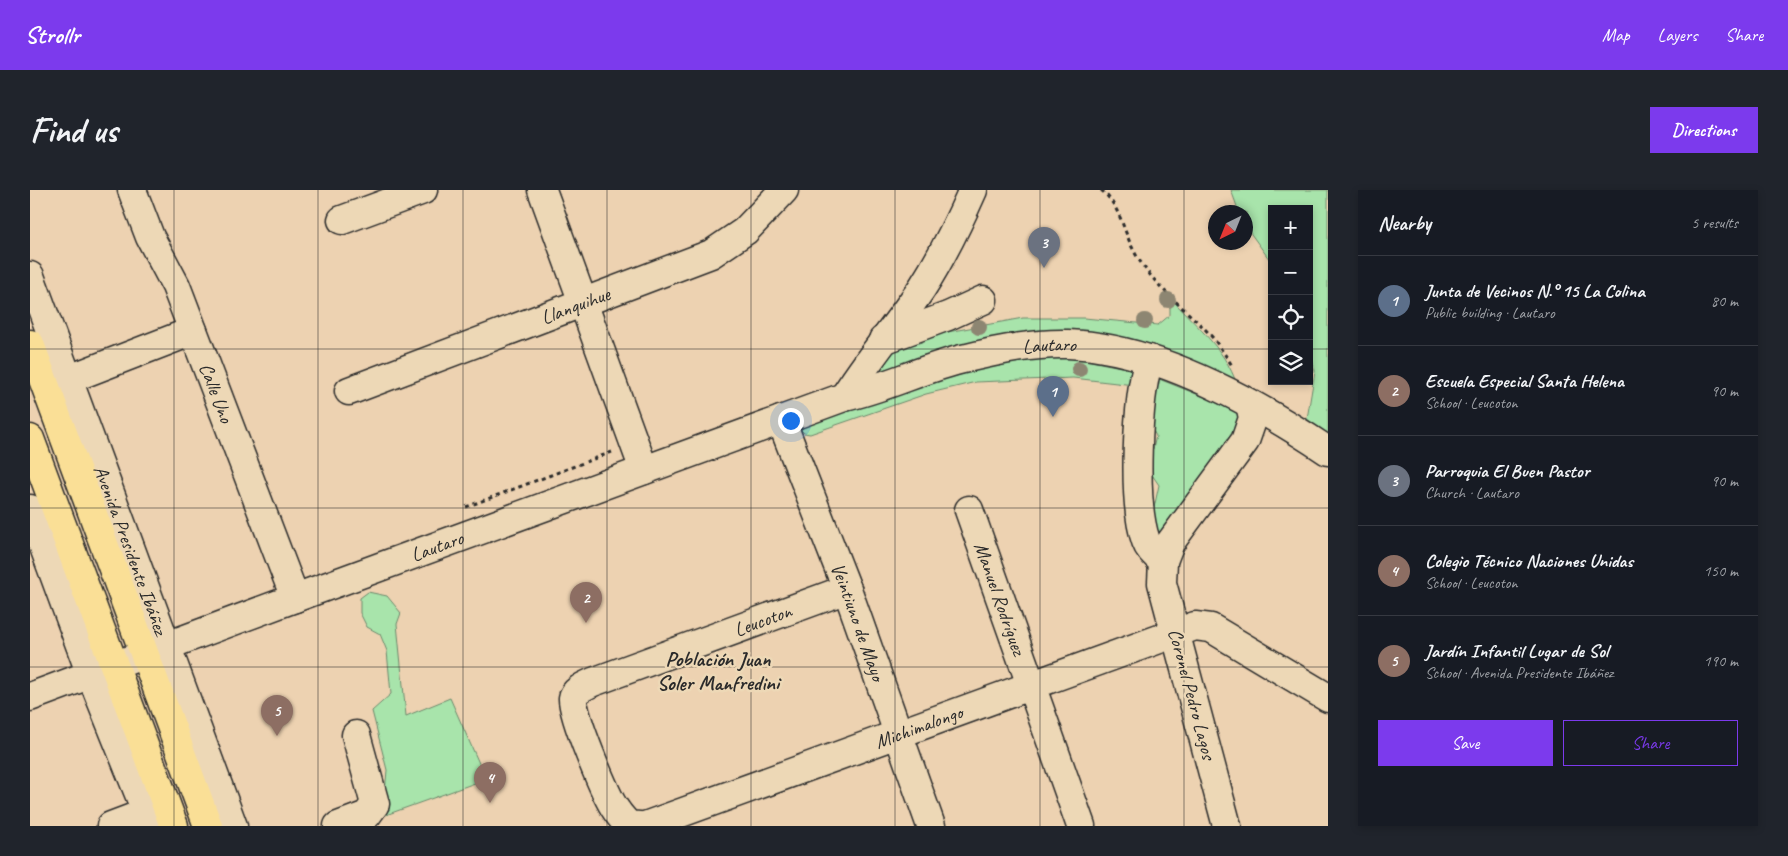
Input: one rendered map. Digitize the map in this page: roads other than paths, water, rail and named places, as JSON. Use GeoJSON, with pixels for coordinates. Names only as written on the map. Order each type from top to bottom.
{"type":"FeatureCollection","features":[{"type":"Feature","properties":{"kind":"main road","name":"Avenida Presidente Ibáñez"},"geometry":{"type":"LineString","coordinates":[[30,344],[156,650],[208,826]]}},
{"type":"Feature","properties":{"kind":"main road"},"geometry":{"type":"LineString","coordinates":[[30,439],[102,670],[174,826]]}},
{"type":"Feature","properties":{"kind":"street","name":"Calle Uno"},"geometry":{"type":"LineString","coordinates":[[132,190],[150,237],[173,278],[295,598]]}},
{"type":"Feature","properties":{"kind":"street"},"geometry":{"type":"LineString","coordinates":[[342,220],[423,190]]}},
{"type":"Feature","properties":{"kind":"street"},"geometry":{"type":"LineString","coordinates":[[542,190],[644,470]]}},
{"type":"Feature","properties":{"kind":"street","name":"Llanquihue"},"geometry":{"type":"LineString","coordinates":[[349,391],[711,254],[745,231],[784,190]]}},
{"type":"Feature","properties":{"kind":"street"},"geometry":{"type":"LineString","coordinates":[[844,397],[929,276],[961,217],[973,190]]}},
{"type":"Feature","properties":{"kind":"street","name":"Avenida Presidente Ibáñez"},"geometry":{"type":"LineString","coordinates":[[30,276],[69,379],[156,650],[233,826]]}},
{"type":"Feature","properties":{"kind":"street"},"geometry":{"type":"LineString","coordinates":[[883,340],[948,316],[983,300]]}},
{"type":"Feature","properties":{"kind":"street"},"geometry":{"type":"LineString","coordinates":[[69,379],[193,331]]}},
{"type":"Feature","properties":{"kind":"street","name":"Lautaro"},"geometry":{"type":"LineString","coordinates":[[30,697],[844,397],[890,385],[965,358],[1026,346],[1088,346],[1149,359],[1250,404],[1328,451]]}},
{"type":"Feature","properties":{"kind":"street"},"geometry":{"type":"LineString","coordinates":[[1149,359],[1139,439],[1138,482],[1146,541],[1153,553],[1163,561]]}},
{"type":"Feature","properties":{"kind":"street","name":"Coronel Pedro Lagos"},"geometry":{"type":"LineString","coordinates":[[1227,826],[1162,583],[1163,561],[1170,543],[1245,441],[1253,418],[1250,404]]}},
{"type":"Feature","properties":{"kind":"street","name":"Veintiuno de Mayo"},"geometry":{"type":"LineString","coordinates":[[781,420],[847,589],[931,826]]}},
{"type":"Feature","properties":{"kind":"street"},"geometry":{"type":"LineString","coordinates":[[30,509],[102,670],[122,753],[152,821],[111,826]]}},
{"type":"Feature","properties":{"kind":"street","name":"Manuel Rodríguez"},"geometry":{"type":"LineString","coordinates":[[969,510],[1033,686],[1081,826]]}},
{"type":"Feature","properties":{"kind":"street","name":"Leucoton"},"geometry":{"type":"LineString","coordinates":[[652,825],[628,825],[615,809],[574,707],[573,697],[576,692],[594,682],[847,589]]}},
{"type":"Feature","properties":{"kind":"street","name":"Michimalongo"},"geometry":{"type":"LineString","coordinates":[[652,825],[1195,626],[1211,628],[1328,698]]}},
{"type":"Feature","properties":{"kind":"street"},"geometry":{"type":"LineString","coordinates":[[338,826],[366,815],[375,804],[356,735]]}},
{"type":"Feature","properties":{"kind":"place","name":"Parroquia El Buen Pastor"},"geometry":{"type":"Point","coordinates":[1044,268]}},
{"type":"Feature","properties":{"kind":"place","name":"Junta de Vecinos N.° 15 La Colina"},"geometry":{"type":"Point","coordinates":[1053,417]}},
{"type":"Feature","properties":{"kind":"place","name":"Escuela Especial Santa Helena"},"geometry":{"type":"Point","coordinates":[586,623]}},
{"type":"Feature","properties":{"kind":"place","name":"Jardín Infantil Lugar de Sol"},"geometry":{"type":"Point","coordinates":[277,736]}},
{"type":"Feature","properties":{"kind":"place","name":"Colegio Técnico Naciones Unidas"},"geometry":{"type":"Point","coordinates":[490,803]}},
{"type":"Feature","properties":{"kind":"district","name":"Población Juan Soler Manfredini"},"geometry":{"type":"Point","coordinates":[718,671]}}]}
